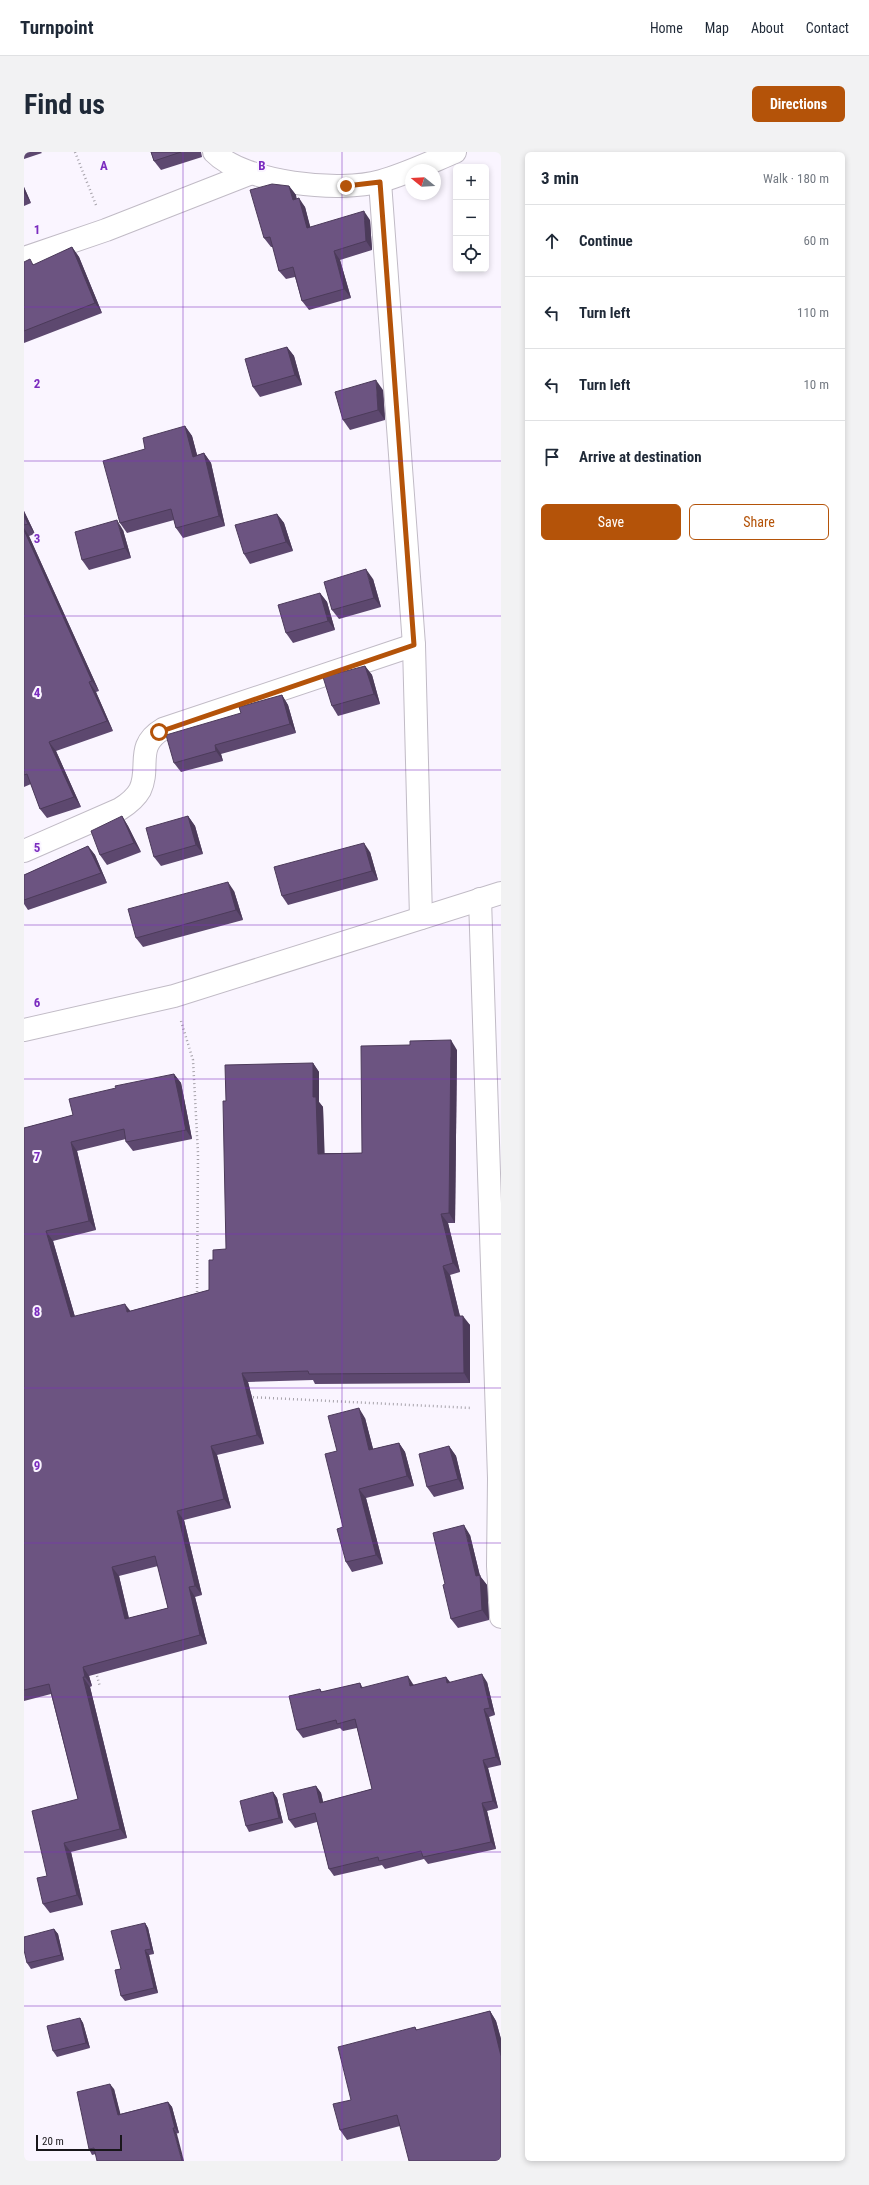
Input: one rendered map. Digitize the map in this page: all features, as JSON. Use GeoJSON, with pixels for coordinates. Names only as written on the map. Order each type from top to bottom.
{"type":"FeatureCollection","features":[{"type":"Feature","properties":{"kind":"street"},"geometry":{"type":"LineString","coordinates":[[214,152],[231,165],[249,174],[314,185],[346,186],[380,182],[455,152]]}},
{"type":"Feature","properties":{"kind":"street"},"geometry":{"type":"LineString","coordinates":[[24,258],[106,230],[249,174]]}},
{"type":"Feature","properties":{"kind":"street"},"geometry":{"type":"LineString","coordinates":[[380,182],[414,645],[421,918]]}},
{"type":"Feature","properties":{"kind":"street"},"geometry":{"type":"LineString","coordinates":[[24,851],[120,809],[131,802],[140,789],[147,746],[154,735],[163,729],[414,645]]}},
{"type":"Feature","properties":{"kind":"street"},"geometry":{"type":"LineString","coordinates":[[24,1030],[174,996],[501,893]]}},
{"type":"Feature","properties":{"kind":"street"},"geometry":{"type":"LineString","coordinates":[[480,899],[496,1408],[500,1478],[498,1566],[501,1617]]}},
{"type":"Feature","properties":{"kind":"path"},"geometry":{"type":"LineString","coordinates":[[75,152],[106,230]]}},
{"type":"Feature","properties":{"kind":"path"},"geometry":{"type":"LineString","coordinates":[[174,996],[193,1060],[198,1153],[197,1300]]}},
{"type":"Feature","properties":{"kind":"path"},"geometry":{"type":"LineString","coordinates":[[248,1397],[429,1407],[496,1408]]}},
{"type":"Feature","properties":{"kind":"path"},"geometry":{"type":"LineString","coordinates":[[94,1664],[100,1687]]}},
{"type":"Feature","properties":{"kind":"building"},"geometry":{"type":"Polygon","coordinates":[[[151,152],[181,152],[154,161],[151,152]]]}},
{"type":"Feature","properties":{"kind":"building"},"geometry":{"type":"Polygon","coordinates":[[[272,184],[289,186],[293,200],[299,198],[307,228],[364,211],[366,241],[334,251],[344,289],[302,301],[293,267],[279,271],[270,237],[264,238],[250,190],[272,184]]]}},
{"type":"Feature","properties":{"kind":"building"},"geometry":{"type":"Polygon","coordinates":[[[72,247],[95,303],[24,331],[24,262],[30,259],[33,265],[72,247]]]}},
{"type":"Feature","properties":{"kind":"building"},"geometry":{"type":"Polygon","coordinates":[[[287,347],[295,375],[253,387],[245,359],[287,347]]]}},
{"type":"Feature","properties":{"kind":"building"},"geometry":{"type":"Polygon","coordinates":[[[376,380],[378,410],[343,420],[335,392],[376,380]]]}},
{"type":"Feature","properties":{"kind":"building"},"geometry":{"type":"Polygon","coordinates":[[[185,426],[193,457],[204,453],[219,516],[176,528],[171,509],[120,523],[103,461],[145,449],[143,438],[185,426]]]}},
{"type":"Feature","properties":{"kind":"building"},"geometry":{"type":"Polygon","coordinates":[[[277,514],[286,542],[244,554],[235,525],[277,514]]]}},
{"type":"Feature","properties":{"kind":"building"},"geometry":{"type":"Polygon","coordinates":[[[24,516],[28,524],[24,525],[24,516]]]}},
{"type":"Feature","properties":{"kind":"building"},"geometry":{"type":"Polygon","coordinates":[[[117,520],[125,548],[82,560],[75,532],[117,520]]]}},
{"type":"Feature","properties":{"kind":"building"},"geometry":{"type":"Polygon","coordinates":[[[24,530],[92,681],[89,682],[107,721],[49,742],[74,797],[40,809],[27,774],[24,775],[24,530]]]}},
{"type":"Feature","properties":{"kind":"building"},"geometry":{"type":"Polygon","coordinates":[[[366,569],[374,598],[332,610],[324,582],[366,569]]]}},
{"type":"Feature","properties":{"kind":"building"},"geometry":{"type":"Polygon","coordinates":[[[320,593],[328,621],[286,633],[278,605],[320,593]]]}},
{"type":"Feature","properties":{"kind":"building"},"geometry":{"type":"Polygon","coordinates":[[[365,666],[374,694],[332,706],[323,677],[365,666]]]}},
{"type":"Feature","properties":{"kind":"building"},"geometry":{"type":"Polygon","coordinates":[[[282,695],[290,724],[215,745],[216,751],[174,763],[166,735],[241,713],[239,707],[282,695]]]}},
{"type":"Feature","properties":{"kind":"building"},"geometry":{"type":"Polygon","coordinates":[[[122,816],[134,843],[100,855],[91,831],[122,816]]]}},
{"type":"Feature","properties":{"kind":"building"},"geometry":{"type":"Polygon","coordinates":[[[188,816],[196,845],[154,857],[146,828],[188,816]]]}},
{"type":"Feature","properties":{"kind":"building"},"geometry":{"type":"Polygon","coordinates":[[[364,843],[372,871],[282,896],[274,867],[364,843]]]}},
{"type":"Feature","properties":{"kind":"building"},"geometry":{"type":"Polygon","coordinates":[[[88,846],[101,873],[24,900],[24,875],[88,846]]]}},
{"type":"Feature","properties":{"kind":"building"},"geometry":{"type":"Polygon","coordinates":[[[228,882],[236,910],[136,938],[128,909],[228,882]]]}},
{"type":"Feature","properties":{"kind":"building"},"geometry":{"type":"Polygon","coordinates":[[[451,1040],[449,1213],[441,1214],[453,1263],[443,1266],[455,1316],[463,1316],[464,1373],[309,1374],[308,1371],[242,1373],[257,1435],[211,1446],[224,1499],[177,1511],[195,1586],[189,1587],[200,1635],[83,1667],[85,1677],[83,1677],[120,1829],[64,1843],[77,1895],[43,1904],[37,1878],[47,1876],[32,1811],[78,1799],[49,1684],[24,1690],[24,1128],[73,1115],[69,1099],[116,1088],[115,1086],[174,1074],[186,1130],[126,1142],[124,1129],[71,1142],[89,1221],[46,1231],[71,1317],[125,1304],[127,1312],[209,1290],[209,1260],[213,1260],[213,1250],[226,1249],[223,1101],[226,1101],[225,1065],[313,1063],[313,1097],[316,1097],[318,1154],[362,1153],[361,1046],[410,1045],[410,1041],[451,1040]],[[155,1556],[112,1567],[125,1619],[168,1608],[155,1556]]]}},
{"type":"Feature","properties":{"kind":"building"},"geometry":{"type":"Polygon","coordinates":[[[359,1408],[369,1450],[399,1443],[407,1476],[359,1489],[376,1555],[346,1562],[337,1529],[343,1527],[325,1454],[337,1451],[328,1416],[359,1408]]]}},
{"type":"Feature","properties":{"kind":"building"},"geometry":{"type":"Polygon","coordinates":[[[449,1446],[458,1479],[427,1487],[419,1454],[449,1446]]]}},
{"type":"Feature","properties":{"kind":"building"},"geometry":{"type":"Polygon","coordinates":[[[464,1525],[476,1576],[480,1575],[482,1610],[451,1619],[443,1585],[445,1584],[433,1533],[464,1525]]]}},
{"type":"Feature","properties":{"kind":"building"},"geometry":{"type":"Polygon","coordinates":[[[482,1674],[490,1708],[484,1709],[496,1757],[483,1760],[493,1801],[482,1803],[491,1842],[423,1857],[421,1851],[379,1861],[378,1857],[329,1869],[315,1813],[289,1820],[283,1794],[316,1786],[320,1803],[372,1789],[355,1719],[337,1724],[336,1720],[297,1730],[289,1696],[320,1689],[321,1692],[360,1683],[361,1688],[408,1676],[410,1686],[446,1677],[447,1683],[482,1674]]]}},
{"type":"Feature","properties":{"kind":"building"},"geometry":{"type":"Polygon","coordinates":[[[273,1792],[279,1818],[246,1826],[240,1801],[273,1792]]]}},
{"type":"Feature","properties":{"kind":"building"},"geometry":{"type":"Polygon","coordinates":[[[145,1923],[151,1949],[145,1950],[154,1988],[121,1996],[115,1970],[121,1969],[111,1931],[145,1923]]]}},
{"type":"Feature","properties":{"kind":"building"},"geometry":{"type":"Polygon","coordinates":[[[54,1929],[61,1955],[27,1963],[24,1950],[24,1937],[54,1929]]]}},
{"type":"Feature","properties":{"kind":"building"},"geometry":{"type":"Polygon","coordinates":[[[490,2011],[501,2056],[501,2161],[409,2161],[397,2115],[340,2130],[333,2104],[351,2100],[338,2047],[415,2027],[416,2030],[490,2011]]]}},
{"type":"Feature","properties":{"kind":"building"},"geometry":{"type":"Polygon","coordinates":[[[80,2018],[86,2043],[53,2051],[47,2026],[80,2018]]]}},
{"type":"Feature","properties":{"kind":"building"},"geometry":{"type":"Polygon","coordinates":[[[110,2084],[118,2115],[168,2102],[182,2161],[97,2161],[94,2148],[89,2149],[77,2092],[110,2084]]]}},
{"type":"Feature","properties":{"kind":"route"},"geometry":{"type":"LineString","coordinates":[[159,732],[163,729],[414,645],[380,182],[346,186]]}}]}
